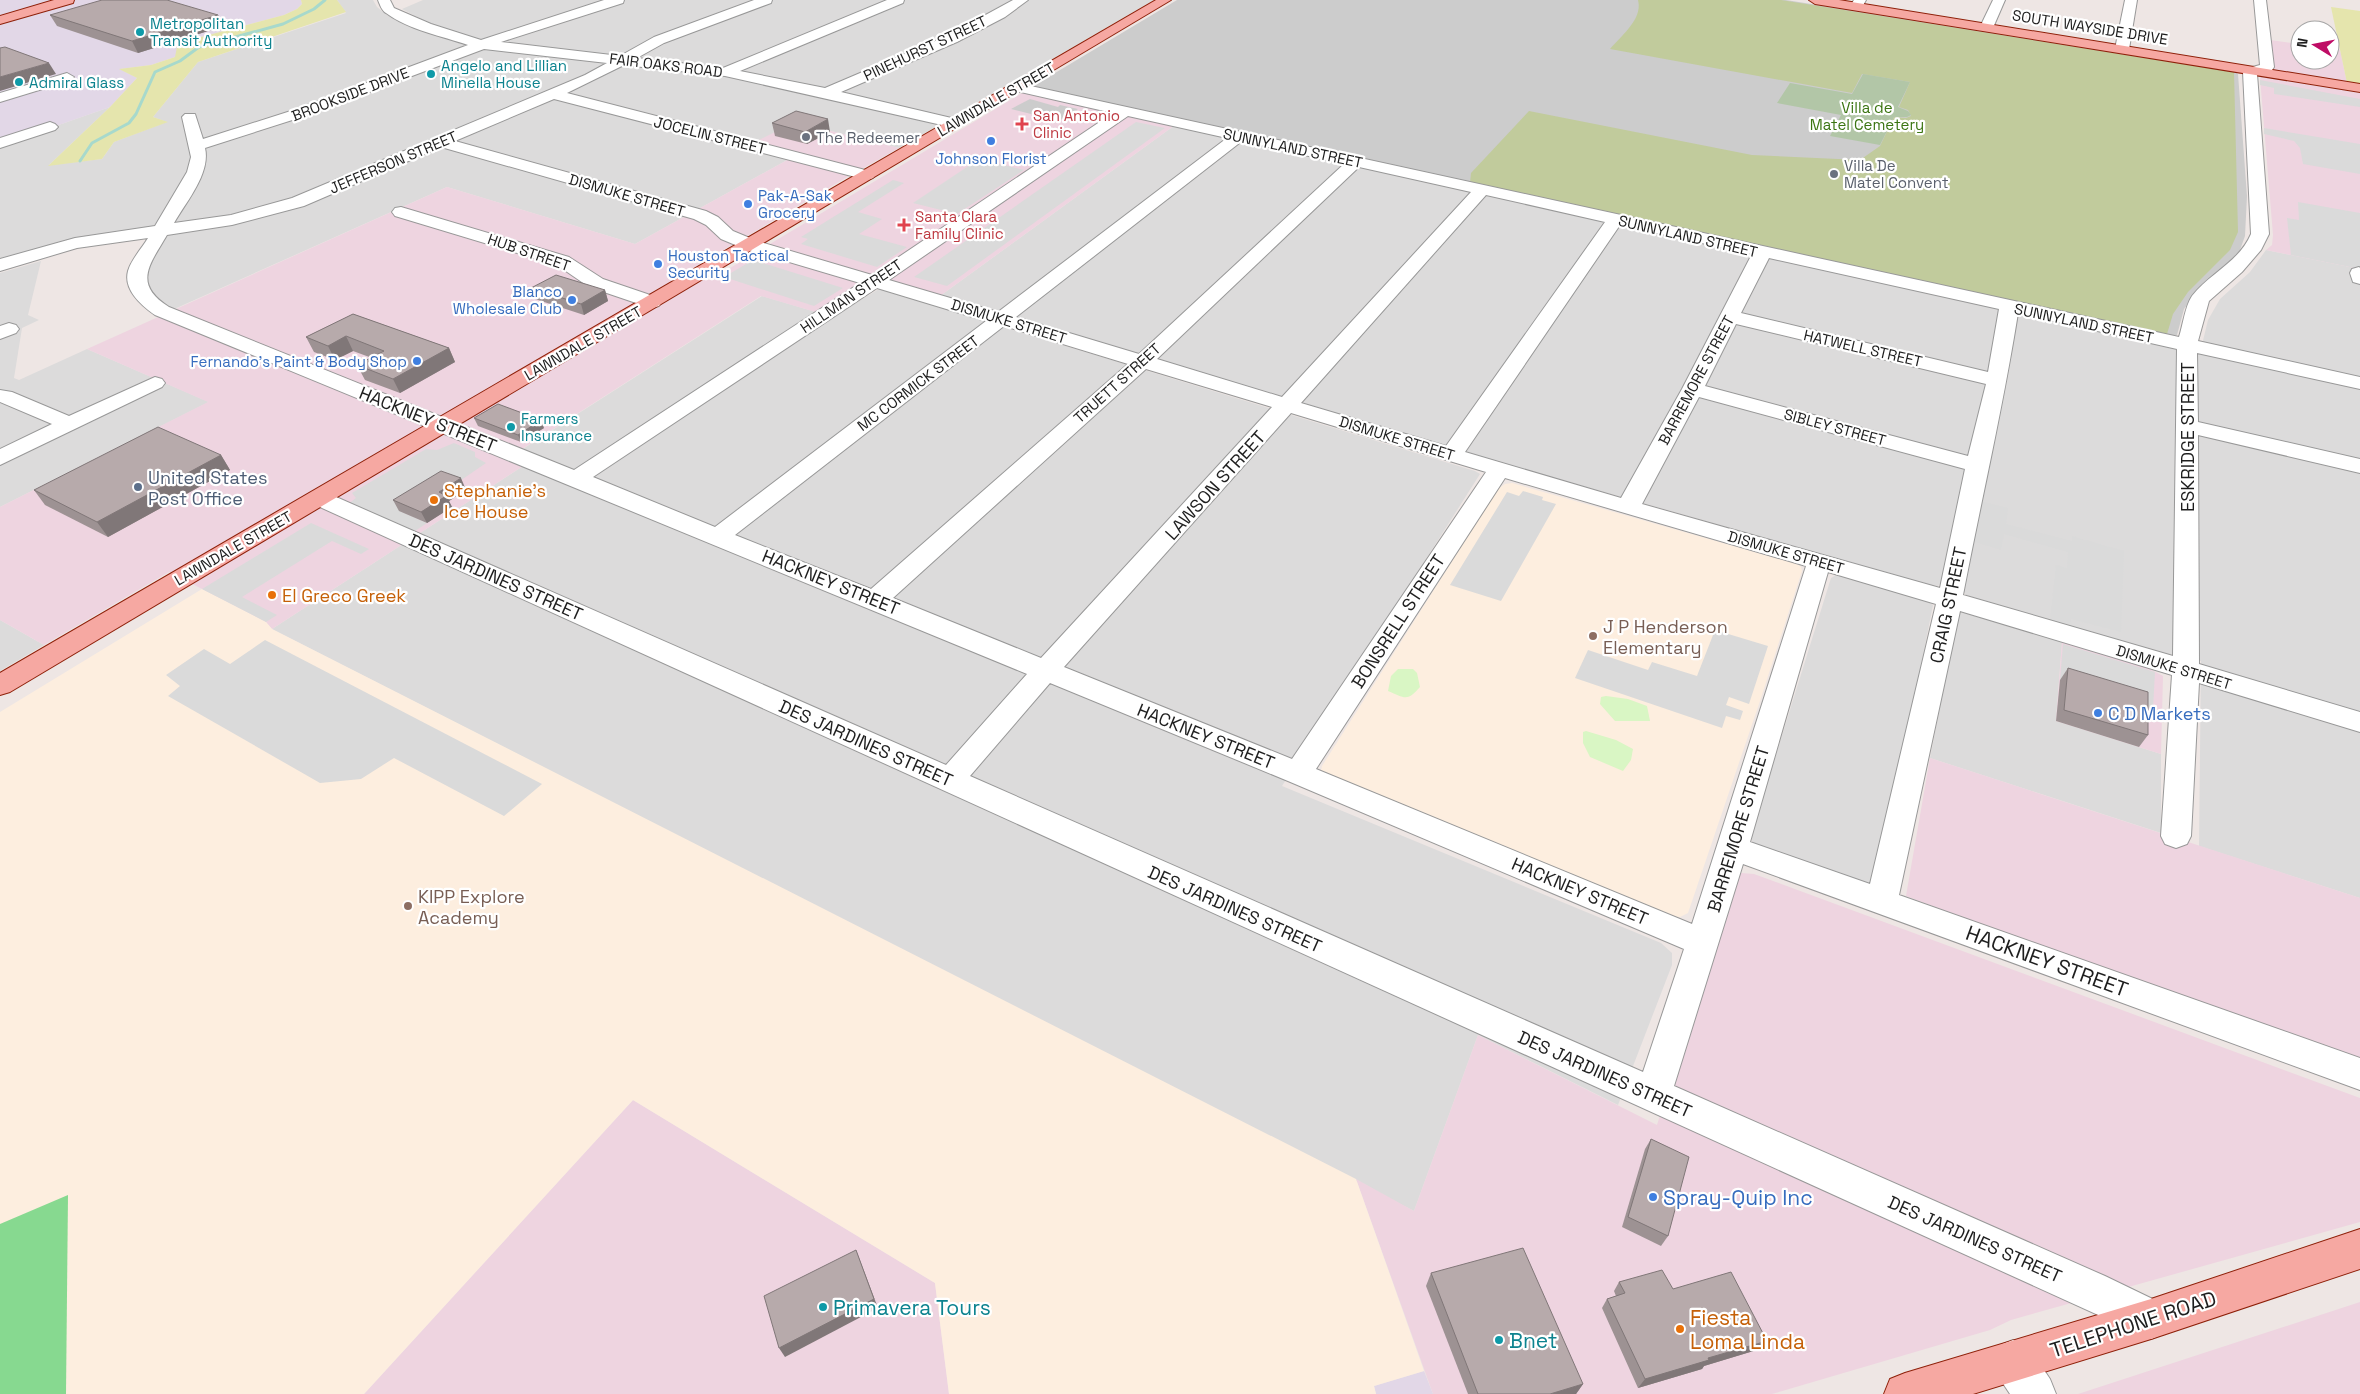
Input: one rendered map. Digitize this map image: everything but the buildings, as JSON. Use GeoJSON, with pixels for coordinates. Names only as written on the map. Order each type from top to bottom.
{"type":"FeatureCollection","features":[{"type":"Feature","properties":{"kind":"main road"},"geometry":{"type":"LineString","coordinates":[[0,16],[54,0]]}},
{"type":"Feature","properties":{"kind":"main road"},"geometry":{"type":"LineString","coordinates":[[0,20],[68,0]]}},
{"type":"Feature","properties":{"kind":"main road","name":"LAWNDALE STREET"},"geometry":{"type":"LineString","coordinates":[[0,685],[1165,0]]}},
{"type":"Feature","properties":{"kind":"main road","name":"SOUTH WAYSIDE DRIVE"},"geometry":{"type":"LineString","coordinates":[[1815,0],[1858,3],[1987,27],[2360,88]]}},
{"type":"Feature","properties":{"kind":"main road","name":"TELEPHONE ROAD"},"geometry":{"type":"LineString","coordinates":[[1905,1394],[2151,1319],[2360,1249]]}},
{"type":"Feature","properties":{"kind":"street","name":"FAIR OAKS ROAD"},"geometry":{"type":"LineString","coordinates":[[384,0],[389,10],[399,15],[426,27],[480,44],[625,59],[725,72],[826,92],[955,123]]}},
{"type":"Feature","properties":{"kind":"street"},"geometry":{"type":"LineString","coordinates":[[573,0],[587,8]]}},
{"type":"Feature","properties":{"kind":"street","name":"BROOKSIDE DRIVE"},"geometry":{"type":"LineString","coordinates":[[196,146],[257,129],[480,44],[587,8],[618,0]]}},
{"type":"Feature","properties":{"kind":"street","name":"JEFFERSON STREET"},"geometry":{"type":"LineString","coordinates":[[3,271],[75,243],[232,220],[282,208],[590,78],[672,34],[766,0]]}},
{"type":"Feature","properties":{"kind":"street"},"geometry":{"type":"LineString","coordinates":[[725,72],[898,0]]}},
{"type":"Feature","properties":{"kind":"street","name":"PINEHURST STREET"},"geometry":{"type":"LineString","coordinates":[[826,92],[942,43],[989,20],[1022,0]]}},
{"type":"Feature","properties":{"kind":"street"},"geometry":{"type":"LineString","coordinates":[[1987,27],[1998,0]]}},
{"type":"Feature","properties":{"kind":"street"},"geometry":{"type":"LineString","coordinates":[[2122,49],[2131,0]]}},
{"type":"Feature","properties":{"kind":"street"},"geometry":{"type":"LineString","coordinates":[[2258,70],[2267,67],[2260,0]]}},
{"type":"Feature","properties":{"kind":"street","name":"ESKRIDGE STREET"},"geometry":{"type":"LineString","coordinates":[[2176,836],[2186,670],[2187,344],[2200,299],[2235,268],[2255,246],[2260,234],[2250,72],[2258,70]]}},
{"type":"Feature","properties":{"kind":"street"},"geometry":{"type":"LineString","coordinates":[[0,98],[68,77]]}},
{"type":"Feature","properties":{"kind":"street","name":"SUNNYLAND STREET"},"geometry":{"type":"LineString","coordinates":[[1017,87],[1481,191],[2360,383]]}},
{"type":"Feature","properties":{"kind":"street","name":"JOCELIN STREET"},"geometry":{"type":"LineString","coordinates":[[553,94],[867,175]]}},
{"type":"Feature","properties":{"kind":"street","name":"HILLMAN STREET"},"geometry":{"type":"LineString","coordinates":[[575,480],[875,281],[1125,111]]}},
{"type":"Feature","properties":{"kind":"street","name":"HACKNEY STREET"},"geometry":{"type":"LineString","coordinates":[[190,117],[199,157],[195,172],[137,271],[137,283],[141,295],[150,304],[162,311],[1298,773],[1703,943]]}},
{"type":"Feature","properties":{"kind":"street"},"geometry":{"type":"LineString","coordinates":[[0,143],[50,127]]}},
{"type":"Feature","properties":{"kind":"street","name":"MC CORMICK STREET"},"geometry":{"type":"LineString","coordinates":[[717,537],[1238,137]]}},
{"type":"Feature","properties":{"kind":"street","name":"DISMUKE STREET"},"geometry":{"type":"LineString","coordinates":[[441,142],[700,216],[712,221],[727,235],[751,245],[1002,318],[1141,362],[1288,404],[1500,470],[1950,599],[2360,722]]}},
{"type":"Feature","properties":{"kind":"street","name":"TRUETT STREET"},"geometry":{"type":"LineString","coordinates":[[875,600],[1141,362],[1355,162]]}},
{"type":"Feature","properties":{"kind":"street","name":"LAWSON STREET"},"geometry":{"type":"LineString","coordinates":[[950,781],[1045,671],[1481,191]]}},
{"type":"Feature","properties":{"kind":"street","name":"HUB STREET"},"geometry":{"type":"LineString","coordinates":[[402,212],[562,261],[596,283],[652,302]]}},
{"type":"Feature","properties":{"kind":"street"},"geometry":{"type":"LineString","coordinates":[[1452,454],[1615,220]]}},
{"type":"Feature","properties":{"kind":"street","name":"BARREMORE STREET"},"geometry":{"type":"LineString","coordinates":[[1628,507],[1693,389],[1762,252]]}},
{"type":"Feature","properties":{"kind":"street","name":"CRAIG STREET"},"geometry":{"type":"LineString","coordinates":[[1882,901],[1997,380],[2009,307]]}},
{"type":"Feature","properties":{"kind":"street","name":"HATWELL STREET"},"geometry":{"type":"LineString","coordinates":[[1730,316],[1997,380]]}},
{"type":"Feature","properties":{"kind":"street"},"geometry":{"type":"LineString","coordinates":[[0,458],[155,383]]}},
{"type":"Feature","properties":{"kind":"street","name":"SIBLEY STREET"},"geometry":{"type":"LineString","coordinates":[[1693,389],[1977,465]]}},
{"type":"Feature","properties":{"kind":"street"},"geometry":{"type":"LineString","coordinates":[[0,396],[5,396],[69,424]]}},
{"type":"Feature","properties":{"kind":"street"},"geometry":{"type":"LineString","coordinates":[[2188,426],[2360,466]]}},
{"type":"Feature","properties":{"kind":"street","name":"BONSRELL STREET"},"geometry":{"type":"LineString","coordinates":[[1298,773],[1500,470]]}},
{"type":"Feature","properties":{"kind":"street","name":"DES JARDINES STREET"},"geometry":{"type":"LineString","coordinates":[[319,498],[1653,1096],[2091,1290],[2151,1319]]}},
{"type":"Feature","properties":{"kind":"street","name":"BARREMORE STREET"},"geometry":{"type":"LineString","coordinates":[[1653,1096],[1734,848],[1819,562]]}},
{"type":"Feature","properties":{"kind":"street","name":"HACKNEY STREET"},"geometry":{"type":"LineString","coordinates":[[1734,848],[2360,1074]]}},
{"type":"Feature","properties":{"kind":"street"},"geometry":{"type":"LineString","coordinates":[[2013,1361],[2036,1394]]}},
{"type":"Feature","properties":{"kind":"shaded area"},"geometry":{"type":"Polygon","coordinates":[[[0,0],[301,0],[302,4],[297,9],[284,15],[186,41],[175,57],[151,65],[120,69],[137,78],[110,107],[53,127],[0,140],[0,0]]]}},
{"type":"Feature","properties":{"kind":"shaded area"},"geometry":{"type":"Polygon","coordinates":[[[337,0],[373,0],[377,7],[387,15],[424,31],[436,27],[402,9],[423,0],[1154,0],[899,148],[795,122],[789,159],[635,244],[447,187],[172,310],[152,298],[144,279],[146,269],[172,227],[0,260],[0,140],[53,127],[110,107],[49,165],[102,159],[114,142],[167,122],[153,117],[198,62],[346,13],[337,0]]]}},
{"type":"Feature","properties":{"kind":"shaded area","name":"Villa De Matel Convent"},"geometry":{"type":"Polygon","coordinates":[[[1177,0],[1786,0],[2235,71],[2238,74],[2247,196],[2245,236],[2240,250],[2224,268],[2202,285],[2184,309],[2177,335],[2170,336],[1037,88],[1035,85],[1177,0]]]}},
{"type":"Feature","properties":{"kind":"shaded area"},"geometry":{"type":"Polygon","coordinates":[[[2270,40],[2290,43],[2290,70],[2340,70],[2340,50],[2347,83],[2273,70],[2270,40]]]}},
{"type":"Feature","properties":{"kind":"shaded area"},"geometry":{"type":"Polygon","coordinates":[[[2262,76],[2360,93],[2360,269],[2266,250],[2272,245],[2273,235],[2260,78],[2262,76]]]}},
{"type":"Feature","properties":{"kind":"shaded area"},"geometry":{"type":"Polygon","coordinates":[[[2260,80],[2360,99],[2360,107],[2274,94],[2274,88],[2260,85],[2260,80]]]}},
{"type":"Feature","properties":{"kind":"shaded area"},"geometry":{"type":"Polygon","coordinates":[[[1024,92],[1175,125],[940,296],[873,274],[819,313],[761,296],[519,451],[534,459],[272,629],[266,622],[169,572],[44,645],[0,620],[0,507],[208,402],[87,349],[447,187],[635,244],[789,159],[849,176],[688,271],[710,280],[1024,92]]]}},
{"type":"Feature","properties":{"kind":"shaded area"},"geometry":{"type":"Polygon","coordinates":[[[1030,99],[1058,107],[1060,105],[1078,109],[1059,121],[1011,109],[1030,99]]]}},
{"type":"Feature","properties":{"kind":"shaded area"},"geometry":{"type":"Polygon","coordinates":[[[795,122],[899,148],[860,170],[753,143],[795,122]]]}},
{"type":"Feature","properties":{"kind":"shaded area"},"geometry":{"type":"Polygon","coordinates":[[[1136,122],[1165,128],[947,286],[914,277],[1136,122]]]}},
{"type":"Feature","properties":{"kind":"shaded area"},"geometry":{"type":"Polygon","coordinates":[[[1175,125],[1773,259],[1989,305],[2001,310],[2003,316],[1941,583],[1938,586],[1931,585],[1561,480],[940,296],[1175,125]]]}},
{"type":"Feature","properties":{"kind":"shaded area"},"geometry":{"type":"Polygon","coordinates":[[[2264,128],[2360,144],[2360,174],[2303,164],[2300,148],[2294,141],[2264,134],[2264,128]]]}},
{"type":"Feature","properties":{"kind":"shaded area"},"geometry":{"type":"Polygon","coordinates":[[[979,159],[1024,170],[957,214],[913,203],[979,159]]]}},
{"type":"Feature","properties":{"kind":"shaded area"},"geometry":{"type":"Polygon","coordinates":[[[893,180],[904,183],[858,212],[882,219],[859,234],[907,247],[877,267],[801,244],[808,239],[801,237],[893,180]]]}},
{"type":"Feature","properties":{"kind":"shaded area"},"geometry":{"type":"Polygon","coordinates":[[[2298,202],[2360,213],[2360,269],[2291,255],[2287,218],[2299,220],[2298,202]]]}},
{"type":"Feature","properties":{"kind":"shaded area"},"geometry":{"type":"Polygon","coordinates":[[[2266,250],[2360,269],[2360,898],[2199,846],[2201,661],[2151,650],[1966,595],[1963,590],[2016,316],[2027,314],[2200,353],[2208,320],[2220,299],[2250,272],[2266,250]]]}},
{"type":"Feature","properties":{"kind":"shaded area"},"geometry":{"type":"Polygon","coordinates":[[[753,260],[843,288],[814,306],[724,277],[753,260]]]}},
{"type":"Feature","properties":{"kind":"shaded area"},"geometry":{"type":"Polygon","coordinates":[[[41,261],[28,315],[39,320],[22,328],[14,378],[19,380],[87,349],[209,402],[0,507],[0,273],[41,261]]]}},
{"type":"Feature","properties":{"kind":"shaded area"},"geometry":{"type":"Polygon","coordinates":[[[879,289],[1480,474],[1282,786],[1661,943],[1672,953],[1672,965],[1618,1105],[1478,1035],[1414,1211],[272,629],[534,459],[518,452],[762,296],[833,317],[879,289]]]}},
{"type":"Feature","properties":{"kind":"shaded area"},"geometry":{"type":"Polygon","coordinates":[[[454,443],[475,452],[475,457],[486,463],[454,485],[400,511],[427,523],[412,533],[347,505],[356,498],[352,493],[426,449],[437,450],[454,443]]]}},
{"type":"Feature","properties":{"kind":"shaded area","name":"J P Henderson Elementary"},"geometry":{"type":"Polygon","coordinates":[[[1512,483],[1797,564],[1801,567],[1802,571],[1760,701],[1688,913],[1680,917],[1669,916],[1321,771],[1322,766],[1498,489],[1505,484],[1512,483]]]}},
{"type":"Feature","properties":{"kind":"shaded area"},"geometry":{"type":"Polygon","coordinates":[[[1523,491],[1543,497],[1542,500],[1556,504],[1501,601],[1450,585],[1507,492],[1519,496],[1523,491]]]}},
{"type":"Feature","properties":{"kind":"shaded area"},"geometry":{"type":"Polygon","coordinates":[[[1980,501],[2008,508],[2006,524],[2072,541],[2072,536],[2124,551],[2121,632],[2071,619],[2070,625],[2050,620],[2056,565],[2067,568],[2068,552],[2004,534],[2001,550],[1971,541],[1980,501]]]}},
{"type":"Feature","properties":{"kind":"shaded area"},"geometry":{"type":"Polygon","coordinates":[[[311,523],[369,549],[361,554],[332,541],[242,597],[277,615],[266,622],[202,589],[311,523]]]}},
{"type":"Feature","properties":{"kind":"shaded area"},"geometry":{"type":"Polygon","coordinates":[[[1836,575],[1926,601],[1933,605],[1895,798],[1869,887],[1753,845],[1751,835],[1831,578],[1836,575]]]}},
{"type":"Feature","properties":{"kind":"shaded area","name":"KIPP Explore Academy"},"geometry":{"type":"Polygon","coordinates":[[[202,589],[266,622],[272,629],[1356,1179],[1424,1371],[1374,1386],[1376,1394],[949,1394],[935,1283],[633,1100],[364,1394],[0,1394],[0,712],[202,589]]]}},
{"type":"Feature","properties":{"kind":"shaded area"},"geometry":{"type":"Polygon","coordinates":[[[1961,612],[2062,642],[2056,721],[2161,754],[2161,833],[1930,758],[1957,620],[1961,612]]]}},
{"type":"Feature","properties":{"kind":"shaded area"},"geometry":{"type":"Polygon","coordinates":[[[0,620],[44,645],[0,671],[0,620]]]}},
{"type":"Feature","properties":{"kind":"shaded area"},"geometry":{"type":"Polygon","coordinates":[[[1715,630],[1768,646],[1749,704],[1729,697],[1726,705],[1743,711],[1740,720],[1726,716],[1722,728],[1575,678],[1588,650],[1648,670],[1652,662],[1697,676],[1715,630]]]}},
{"type":"Feature","properties":{"kind":"shaded area"},"geometry":{"type":"Polygon","coordinates":[[[265,640],[542,784],[504,816],[394,758],[361,779],[320,783],[168,696],[180,686],[166,675],[204,649],[230,664],[265,640]]]}},
{"type":"Feature","properties":{"kind":"shaded area"},"geometry":{"type":"Polygon","coordinates":[[[2062,642],[2146,667],[2163,676],[2161,754],[2056,721],[2062,642]]]}},
{"type":"Feature","properties":{"kind":"shaded area"},"geometry":{"type":"Polygon","coordinates":[[[2063,644],[2155,672],[2153,709],[2060,680],[2063,644]]]}},
{"type":"Feature","properties":{"kind":"shaded area"},"geometry":{"type":"Polygon","coordinates":[[[1930,758],[2360,898],[2360,1066],[1906,896],[1930,758]]]}},
{"type":"Feature","properties":{"kind":"shaded area"},"geometry":{"type":"Polygon","coordinates":[[[1741,873],[1754,874],[2360,1098],[2360,1222],[2011,1320],[1990,1330],[1772,1394],[1433,1394],[1356,1179],[1414,1211],[1478,1035],[1657,1125],[1734,879],[1741,873]]]}},
{"type":"Feature","properties":{"kind":"shaded area"},"geometry":{"type":"Polygon","coordinates":[[[633,1100],[935,1283],[949,1394],[364,1394],[633,1100]]]}},
{"type":"Feature","properties":{"kind":"shaded area"},"geometry":{"type":"Polygon","coordinates":[[[2360,1302],[2360,1394],[2078,1394],[2360,1302]]]}},
{"type":"Feature","properties":{"kind":"shaded area"},"geometry":{"type":"Polygon","coordinates":[[[1424,1371],[1433,1394],[1376,1394],[1374,1386],[1424,1371]]]}},
{"type":"Feature","properties":{"kind":"green space"},"geometry":{"type":"Polygon","coordinates":[[[301,0],[337,0],[346,12],[198,62],[153,117],[168,122],[114,142],[102,159],[48,166],[110,107],[137,78],[119,69],[151,65],[175,57],[177,47],[186,41],[284,15],[297,9],[302,4],[301,0]]]}},
{"type":"Feature","properties":{"kind":"green space"},"geometry":{"type":"Polygon","coordinates":[[[1638,0],[1781,0],[2234,72],[2238,232],[2230,250],[2188,292],[2173,314],[2167,334],[2162,334],[1470,183],[1471,173],[1529,111],[1752,155],[1860,160],[1880,146],[1894,117],[1906,118],[1911,116],[1908,110],[1899,107],[1910,82],[1862,74],[1852,93],[1610,49],[1635,20],[1639,7],[1638,0]]]}},
{"type":"Feature","properties":{"kind":"green space"},"geometry":{"type":"Polygon","coordinates":[[[2331,7],[2360,11],[2360,85],[2347,83],[2340,50],[2340,20],[2334,20],[2331,7]]]}},
{"type":"Feature","properties":{"kind":"green space","name":"Villa de Matel Cemetery"},"geometry":{"type":"Polygon","coordinates":[[[1863,74],[1910,82],[1898,107],[1908,111],[1911,115],[1907,117],[1894,117],[1880,145],[1830,136],[1841,115],[1777,103],[1790,83],[1852,94],[1863,74]]]}},
{"type":"Feature","properties":{"kind":"green space"},"geometry":{"type":"Polygon","coordinates":[[[1398,669],[1413,669],[1417,673],[1420,687],[1409,697],[1402,697],[1388,691],[1391,676],[1398,669]]]}},
{"type":"Feature","properties":{"kind":"green space"},"geometry":{"type":"Polygon","coordinates":[[[1601,697],[1628,699],[1647,706],[1650,721],[1615,721],[1600,704],[1601,697]]]}},
{"type":"Feature","properties":{"kind":"green space"},"geometry":{"type":"Polygon","coordinates":[[[1586,731],[1616,740],[1633,749],[1631,760],[1623,771],[1590,757],[1583,743],[1583,732],[1586,731]]]}},
{"type":"Feature","properties":{"kind":"green space"},"geometry":{"type":"Polygon","coordinates":[[[68,1195],[66,1394],[0,1394],[0,1224],[68,1195]]]}},
{"type":"Feature","properties":{"kind":"waterway"},"geometry":{"type":"LineString","coordinates":[[80,161],[92,143],[129,123],[136,114],[155,72],[180,61],[199,47],[283,24],[314,9],[325,0]]}},
{"type":"Feature","properties":{"kind":"place","name":"Metropolitan Transit Authority"},"geometry":{"type":"Point","coordinates":[140,32]}},
{"type":"Feature","properties":{"kind":"place","name":"Angelo and Lillian Minella House"},"geometry":{"type":"Point","coordinates":[431,74]}},
{"type":"Feature","properties":{"kind":"place","name":"Admiral Glass"},"geometry":{"type":"Point","coordinates":[19,82]}},
{"type":"Feature","properties":{"kind":"place","name":"San Antonio Clinic"},"geometry":{"type":"Point","coordinates":[1022,124]}},
{"type":"Feature","properties":{"kind":"place","name":"The Redeemer"},"geometry":{"type":"Point","coordinates":[806,137]}},
{"type":"Feature","properties":{"kind":"place","name":"Johnson Florist"},"geometry":{"type":"Point","coordinates":[991,141]}},
{"type":"Feature","properties":{"kind":"place","name":"Villa De Matel Convent"},"geometry":{"type":"Point","coordinates":[1834,174]}},
{"type":"Feature","properties":{"kind":"place","name":"Pak-A-Sak Grocery"},"geometry":{"type":"Point","coordinates":[748,204]}},
{"type":"Feature","properties":{"kind":"place","name":"Santa Clara Family Clinic"},"geometry":{"type":"Point","coordinates":[904,225]}},
{"type":"Feature","properties":{"kind":"place","name":"Houston Tactical Security"},"geometry":{"type":"Point","coordinates":[658,264]}},
{"type":"Feature","properties":{"kind":"place","name":"Blanco Wholesale Club"},"geometry":{"type":"Point","coordinates":[572,300]}},
{"type":"Feature","properties":{"kind":"place","name":"Fernando's Paint & Body Shop"},"geometry":{"type":"Point","coordinates":[417,361]}},
{"type":"Feature","properties":{"kind":"place","name":"Farmers Insurance"},"geometry":{"type":"Point","coordinates":[511,427]}},
{"type":"Feature","properties":{"kind":"place","name":"United States Post Office"},"geometry":{"type":"Point","coordinates":[138,487]}},
{"type":"Feature","properties":{"kind":"place","name":"Stephanie's Ice House"},"geometry":{"type":"Point","coordinates":[434,500]}},
{"type":"Feature","properties":{"kind":"place","name":"El Greco Greek"},"geometry":{"type":"Point","coordinates":[272,595]}},
{"type":"Feature","properties":{"kind":"place","name":"J P Henderson Elementary"},"geometry":{"type":"Point","coordinates":[1593,636]}},
{"type":"Feature","properties":{"kind":"place","name":"C D Markets"},"geometry":{"type":"Point","coordinates":[2098,713]}},
{"type":"Feature","properties":{"kind":"place","name":"KIPP Explore Academy"},"geometry":{"type":"Point","coordinates":[408,906]}},
{"type":"Feature","properties":{"kind":"place","name":"Spray-Quip Inc"},"geometry":{"type":"Point","coordinates":[1653,1197]}},
{"type":"Feature","properties":{"kind":"place","name":"Primavera Tours"},"geometry":{"type":"Point","coordinates":[823,1307]}},
{"type":"Feature","properties":{"kind":"place","name":"Fiesta Loma Linda"},"geometry":{"type":"Point","coordinates":[1680,1329]}},
{"type":"Feature","properties":{"kind":"place","name":"Bnet"},"geometry":{"type":"Point","coordinates":[1499,1340]}}]}
